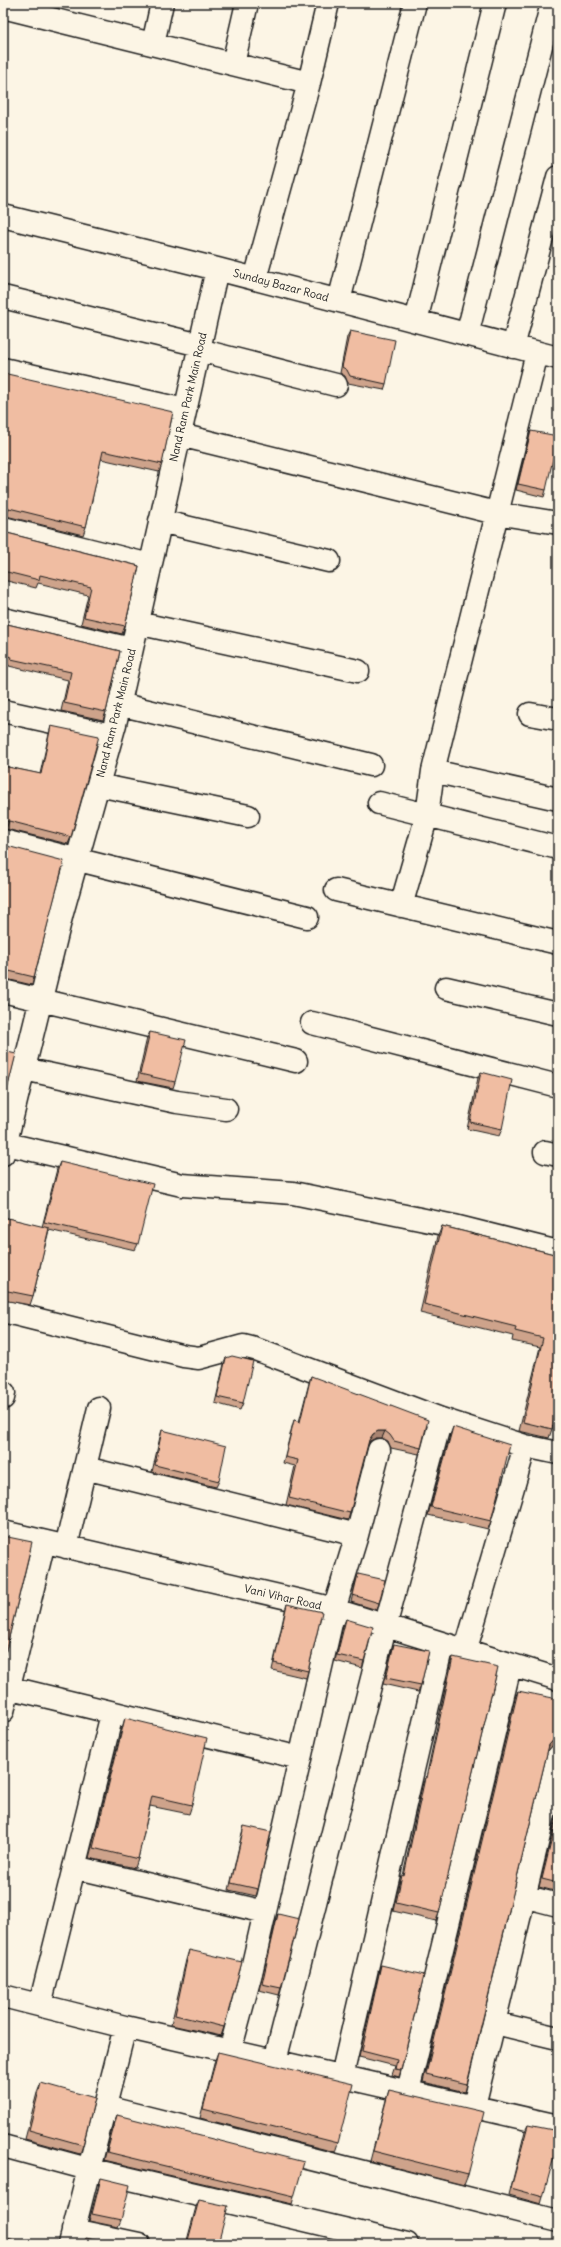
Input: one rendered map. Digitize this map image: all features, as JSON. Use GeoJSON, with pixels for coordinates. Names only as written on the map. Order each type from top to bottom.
{"type":"FeatureCollection","features":[{"type":"Feature","properties":{"kind":"street"},"geometry":{"type":"LineString","coordinates":[[153,44],[162,3]]}},
{"type":"Feature","properties":{"kind":"street"},"geometry":{"type":"LineString","coordinates":[[233,64],[246,3]]}},
{"type":"Feature","properties":{"kind":"street"},"geometry":{"type":"LineString","coordinates":[[255,279],[309,83],[328,3]]}},
{"type":"Feature","properties":{"kind":"street"},"geometry":{"type":"LineString","coordinates":[[339,301],[414,3]]}},
{"type":"Feature","properties":{"kind":"street"},"geometry":{"type":"LineString","coordinates":[[416,321],[495,3]]}},
{"type":"Feature","properties":{"kind":"street"},"geometry":{"type":"LineString","coordinates":[[467,335],[552,3]]}},
{"type":"Feature","properties":{"kind":"street"},"geometry":{"type":"LineString","coordinates":[[3,7],[309,83]]}},
{"type":"Feature","properties":{"kind":"street"},"geometry":{"type":"LineString","coordinates":[[513,347],[558,177]]}},
{"type":"Feature","properties":{"kind":"street","name":"Sunday Bazar Road"},"geometry":{"type":"LineString","coordinates":[[3,216],[217,269],[558,358]]}},
{"type":"Feature","properties":{"kind":"street","name":"Nand Ram Park Main Road"},"geometry":{"type":"LineString","coordinates":[[4,1147],[77,858],[119,704],[217,269]]}},
{"type":"Feature","properties":{"kind":"street"},"geometry":{"type":"LineString","coordinates":[[3,297],[336,385]]}},
{"type":"Feature","properties":{"kind":"street"},"geometry":{"type":"LineString","coordinates":[[401,906],[427,815],[433,771],[537,353]]}},
{"type":"Feature","properties":{"kind":"street"},"geometry":{"type":"LineString","coordinates":[[3,369],[185,410]]}},
{"type":"Feature","properties":{"kind":"street"},"geometry":{"type":"LineString","coordinates":[[180,435],[496,513],[558,523]]}},
{"type":"Feature","properties":{"kind":"street"},"geometry":{"type":"LineString","coordinates":[[160,521],[328,561]]}},
{"type":"Feature","properties":{"kind":"street"},"geometry":{"type":"LineString","coordinates":[[3,528],[150,565]]}},
{"type":"Feature","properties":{"kind":"street"},"geometry":{"type":"LineString","coordinates":[[3,619],[131,649]]}},
{"type":"Feature","properties":{"kind":"street"},"geometry":{"type":"LineString","coordinates":[[137,623],[358,671]]}},
{"type":"Feature","properties":{"kind":"street"},"geometry":{"type":"LineString","coordinates":[[119,704],[371,765]]}},
{"type":"Feature","properties":{"kind":"street"},"geometry":{"type":"LineString","coordinates":[[3,711],[111,735]]}},
{"type":"Feature","properties":{"kind":"street"},"geometry":{"type":"LineString","coordinates":[[530,714],[558,720]]}},
{"type":"Feature","properties":{"kind":"street"},"geometry":{"type":"LineString","coordinates":[[433,771],[558,799]]}},
{"type":"Feature","properties":{"kind":"street"},"geometry":{"type":"LineString","coordinates":[[98,785],[248,816]]}},
{"type":"Feature","properties":{"kind":"street"},"geometry":{"type":"LineString","coordinates":[[379,803],[558,848]]}},
{"type":"Feature","properties":{"kind":"street"},"geometry":{"type":"LineString","coordinates":[[3,841],[77,858],[307,917]]}},
{"type":"Feature","properties":{"kind":"street"},"geometry":{"type":"LineString","coordinates":[[336,890],[558,944]]}},
{"type":"Feature","properties":{"kind":"street"},"geometry":{"type":"LineString","coordinates":[[446,988],[558,1014]]}},
{"type":"Feature","properties":{"kind":"street"},"geometry":{"type":"LineString","coordinates":[[3,991],[296,1061]]}},
{"type":"Feature","properties":{"kind":"street"},"geometry":{"type":"LineString","coordinates":[[312,1023],[558,1086]]}},
{"type":"Feature","properties":{"kind":"street"},"geometry":{"type":"LineString","coordinates":[[24,1069],[177,1102],[226,1109]]}},
{"type":"Feature","properties":{"kind":"street"},"geometry":{"type":"LineString","coordinates":[[4,1147],[182,1185],[293,1193],[454,1226],[558,1252]]}},
{"type":"Feature","properties":{"kind":"street"},"geometry":{"type":"LineString","coordinates":[[3,1311],[184,1356],[199,1358],[243,1346],[255,1349],[441,1419],[525,1446],[558,1453]]}},
{"type":"Feature","properties":{"kind":"street"},"geometry":{"type":"LineString","coordinates":[[66,1547],[99,1408]]}},
{"type":"Feature","properties":{"kind":"street"},"geometry":{"type":"LineString","coordinates":[[275,2061],[385,1627],[441,1419]]}},
{"type":"Feature","properties":{"kind":"street"},"geometry":{"type":"LineString","coordinates":[[465,1652],[525,1446]]}},
{"type":"Feature","properties":{"kind":"street"},"geometry":{"type":"LineString","coordinates":[[230,2051],[265,1912],[334,1610],[357,1535],[379,1450]]}},
{"type":"Feature","properties":{"kind":"street"},"geometry":{"type":"LineString","coordinates":[[85,1468],[357,1535]]}},
{"type":"Feature","properties":{"kind":"street","name":"Vani Vihar Road"},"geometry":{"type":"LineString","coordinates":[[3,1532],[334,1610],[510,1666],[558,1679]]}},
{"type":"Feature","properties":{"kind":"street"},"geometry":{"type":"LineString","coordinates":[[3,1711],[6,1687],[44,1542]]}},
{"type":"Feature","properties":{"kind":"street"},"geometry":{"type":"LineString","coordinates":[[342,2076],[442,1644]]}},
{"type":"Feature","properties":{"kind":"street"},"geometry":{"type":"LineString","coordinates":[[408,2091],[510,1666]]}},
{"type":"Feature","properties":{"kind":"street"},"geometry":{"type":"LineString","coordinates":[[6,1687],[112,1714],[300,1758]]}},
{"type":"Feature","properties":{"kind":"street"},"geometry":{"type":"LineString","coordinates":[[40,2005],[112,1714]]}},
{"type":"Feature","properties":{"kind":"street"},"geometry":{"type":"LineString","coordinates":[[474,2106],[495,2024],[523,1896],[558,1756]]}},
{"type":"Feature","properties":{"kind":"street"},"geometry":{"type":"LineString","coordinates":[[74,1867],[265,1912]]}},
{"type":"Feature","properties":{"kind":"street"},"geometry":{"type":"LineString","coordinates":[[523,1896],[558,1905]]}},
{"type":"Feature","properties":{"kind":"street"},"geometry":{"type":"LineString","coordinates":[[3,1996],[125,2027],[558,2126]]}},
{"type":"Feature","properties":{"kind":"street"},"geometry":{"type":"LineString","coordinates":[[495,2024],[558,2038]]}},
{"type":"Feature","properties":{"kind":"street"},"geometry":{"type":"LineString","coordinates":[[125,2027],[71,2237],[139,2244]]}},
{"type":"Feature","properties":{"kind":"street"},"geometry":{"type":"LineString","coordinates":[[105,2108],[558,2221]]}},
{"type":"Feature","properties":{"kind":"street"},"geometry":{"type":"LineString","coordinates":[[3,2146],[88,2169],[407,2244]]}},
{"type":"Feature","properties":{"kind":"building"},"geometry":{"type":"Polygon","coordinates":[[[350,331],[395,340],[386,384],[350,376],[347,370],[342,367],[350,331]]]}},
{"type":"Feature","properties":{"kind":"building"},"geometry":{"type":"Polygon","coordinates":[[[3,373],[173,412],[162,464],[103,451],[86,527],[9,508],[3,509],[3,373]]]}},
{"type":"Feature","properties":{"kind":"building"},"geometry":{"type":"Polygon","coordinates":[[[531,431],[558,436],[546,490],[518,484],[531,431]]]}},
{"type":"Feature","properties":{"kind":"building"},"geometry":{"type":"Polygon","coordinates":[[[3,532],[139,566],[125,626],[84,617],[91,587],[40,575],[39,580],[3,571],[3,532]]]}},
{"type":"Feature","properties":{"kind":"building"},"geometry":{"type":"Polygon","coordinates":[[[3,623],[120,651],[106,712],[64,703],[71,672],[11,659],[12,657],[3,655],[3,623]]]}},
{"type":"Feature","properties":{"kind":"building"},"geometry":{"type":"Polygon","coordinates":[[[51,726],[99,736],[71,837],[9,821],[3,821],[3,766],[41,774],[51,726]]]}},
{"type":"Feature","properties":{"kind":"building"},"geometry":{"type":"Polygon","coordinates":[[[3,845],[64,861],[34,977],[9,971],[3,972],[3,845]]]}},
{"type":"Feature","properties":{"kind":"building"},"geometry":{"type":"Polygon","coordinates":[[[150,1032],[186,1040],[175,1082],[140,1074],[150,1032]]]}},
{"type":"Feature","properties":{"kind":"building"},"geometry":{"type":"Polygon","coordinates":[[[3,1051],[16,1054],[3,1106],[3,1051]]]}},
{"type":"Feature","properties":{"kind":"building"},"geometry":{"type":"Polygon","coordinates":[[[481,1072],[512,1080],[502,1129],[470,1122],[481,1072]]]}},
{"type":"Feature","properties":{"kind":"building"},"geometry":{"type":"Polygon","coordinates":[[[60,1162],[153,1184],[138,1244],[44,1222],[60,1162]]]}},
{"type":"Feature","properties":{"kind":"building"},"geometry":{"type":"Polygon","coordinates":[[[3,1217],[49,1228],[33,1296],[3,1290],[3,1217]]]}},
{"type":"Feature","properties":{"kind":"building"},"geometry":{"type":"Polygon","coordinates":[[[442,1226],[558,1255],[558,1405],[552,1429],[523,1422],[543,1338],[515,1331],[516,1327],[424,1304],[442,1226]]]}},
{"type":"Feature","properties":{"kind":"building"},"geometry":{"type":"Polygon","coordinates":[[[232,1356],[253,1361],[243,1403],[217,1397],[226,1358],[232,1356]]]}},
{"type":"Feature","properties":{"kind":"building"},"geometry":{"type":"Polygon","coordinates":[[[311,1376],[428,1420],[421,1448],[394,1441],[385,1431],[378,1431],[373,1434],[369,1440],[350,1513],[289,1498],[298,1460],[285,1457],[294,1420],[300,1422],[311,1376]]]}},
{"type":"Feature","properties":{"kind":"building"},"geometry":{"type":"Polygon","coordinates":[[[453,1427],[510,1445],[491,1521],[431,1507],[453,1427]]]}},
{"type":"Feature","properties":{"kind":"building"},"geometry":{"type":"Polygon","coordinates":[[[162,1430],[226,1446],[219,1481],[155,1465],[162,1430]]]}},
{"type":"Feature","properties":{"kind":"building"},"geometry":{"type":"Polygon","coordinates":[[[3,1536],[32,1542],[3,1662],[3,1536]]]}},
{"type":"Feature","properties":{"kind":"building"},"geometry":{"type":"Polygon","coordinates":[[[358,1574],[385,1580],[379,1603],[353,1595],[358,1574]]]}},
{"type":"Feature","properties":{"kind":"building"},"geometry":{"type":"Polygon","coordinates":[[[287,1604],[322,1612],[308,1671],[274,1663],[287,1604]]]}},
{"type":"Feature","properties":{"kind":"building"},"geometry":{"type":"Polygon","coordinates":[[[346,1619],[373,1627],[364,1661],[337,1655],[346,1619]]]}},
{"type":"Feature","properties":{"kind":"building"},"geometry":{"type":"Polygon","coordinates":[[[394,1644],[429,1651],[421,1685],[386,1678],[394,1644]]]}},
{"type":"Feature","properties":{"kind":"building"},"geometry":{"type":"Polygon","coordinates":[[[453,1657],[498,1667],[439,1913],[396,1903],[402,1875],[404,1876],[425,1778],[427,1778],[453,1657]]]}},
{"type":"Feature","properties":{"kind":"building"},"geometry":{"type":"Polygon","coordinates":[[[518,1691],[558,1699],[558,1729],[556,1737],[549,1745],[467,2084],[426,2074],[518,1691]]]}},
{"type":"Feature","properties":{"kind":"building"},"geometry":{"type":"Polygon","coordinates":[[[125,1718],[207,1738],[192,1805],[152,1796],[138,1859],[93,1848],[125,1718]]]}},
{"type":"Feature","properties":{"kind":"building"},"geometry":{"type":"Polygon","coordinates":[[[558,1814],[558,1883],[542,1879],[558,1814]]]}},
{"type":"Feature","properties":{"kind":"building"},"geometry":{"type":"Polygon","coordinates":[[[244,1826],[271,1832],[258,1889],[231,1883],[244,1826]]]}},
{"type":"Feature","properties":{"kind":"building"},"geometry":{"type":"Polygon","coordinates":[[[278,1914],[299,1919],[281,1988],[262,1984],[278,1914]]]}},
{"type":"Feature","properties":{"kind":"building"},"geometry":{"type":"Polygon","coordinates":[[[189,1950],[242,1962],[224,2027],[175,2015],[189,1950]]]}},
{"type":"Feature","properties":{"kind":"building"},"geometry":{"type":"Polygon","coordinates":[[[381,1965],[424,1975],[401,2070],[395,2069],[397,2060],[362,2051],[381,1965]]]}},
{"type":"Feature","properties":{"kind":"building"},"geometry":{"type":"Polygon","coordinates":[[[218,2052],[353,2084],[338,2143],[203,2109],[218,2052]]]}},
{"type":"Feature","properties":{"kind":"building"},"geometry":{"type":"Polygon","coordinates":[[[41,2083],[95,2098],[83,2145],[29,2130],[41,2083]]]}},
{"type":"Feature","properties":{"kind":"building"},"geometry":{"type":"Polygon","coordinates":[[[389,2090],[484,2112],[468,2175],[373,2151],[389,2090]]]}},
{"type":"Feature","properties":{"kind":"building"},"geometry":{"type":"Polygon","coordinates":[[[117,2115],[304,2162],[294,2197],[107,2152],[117,2115]]]}},
{"type":"Feature","properties":{"kind":"building"},"geometry":{"type":"Polygon","coordinates":[[[528,2125],[558,2131],[558,2142],[543,2197],[511,2188],[528,2125]]]}},
{"type":"Feature","properties":{"kind":"building"},"geometry":{"type":"Polygon","coordinates":[[[101,2178],[130,2185],[121,2220],[92,2214],[101,2178]]]}},
{"type":"Feature","properties":{"kind":"building"},"geometry":{"type":"Polygon","coordinates":[[[199,2200],[228,2206],[218,2244],[187,2244],[199,2200]]]}},
{"type":"Feature","properties":{"kind":"building"},"geometry":{"type":"Polygon","coordinates":[[[3,2237],[33,2244],[3,2244],[3,2237]]]}},
{"type":"Feature","properties":{"kind":"building"},"geometry":{"type":"Polygon","coordinates":[[[86,2238],[112,2244],[84,2244],[86,2238]]]}}]}
